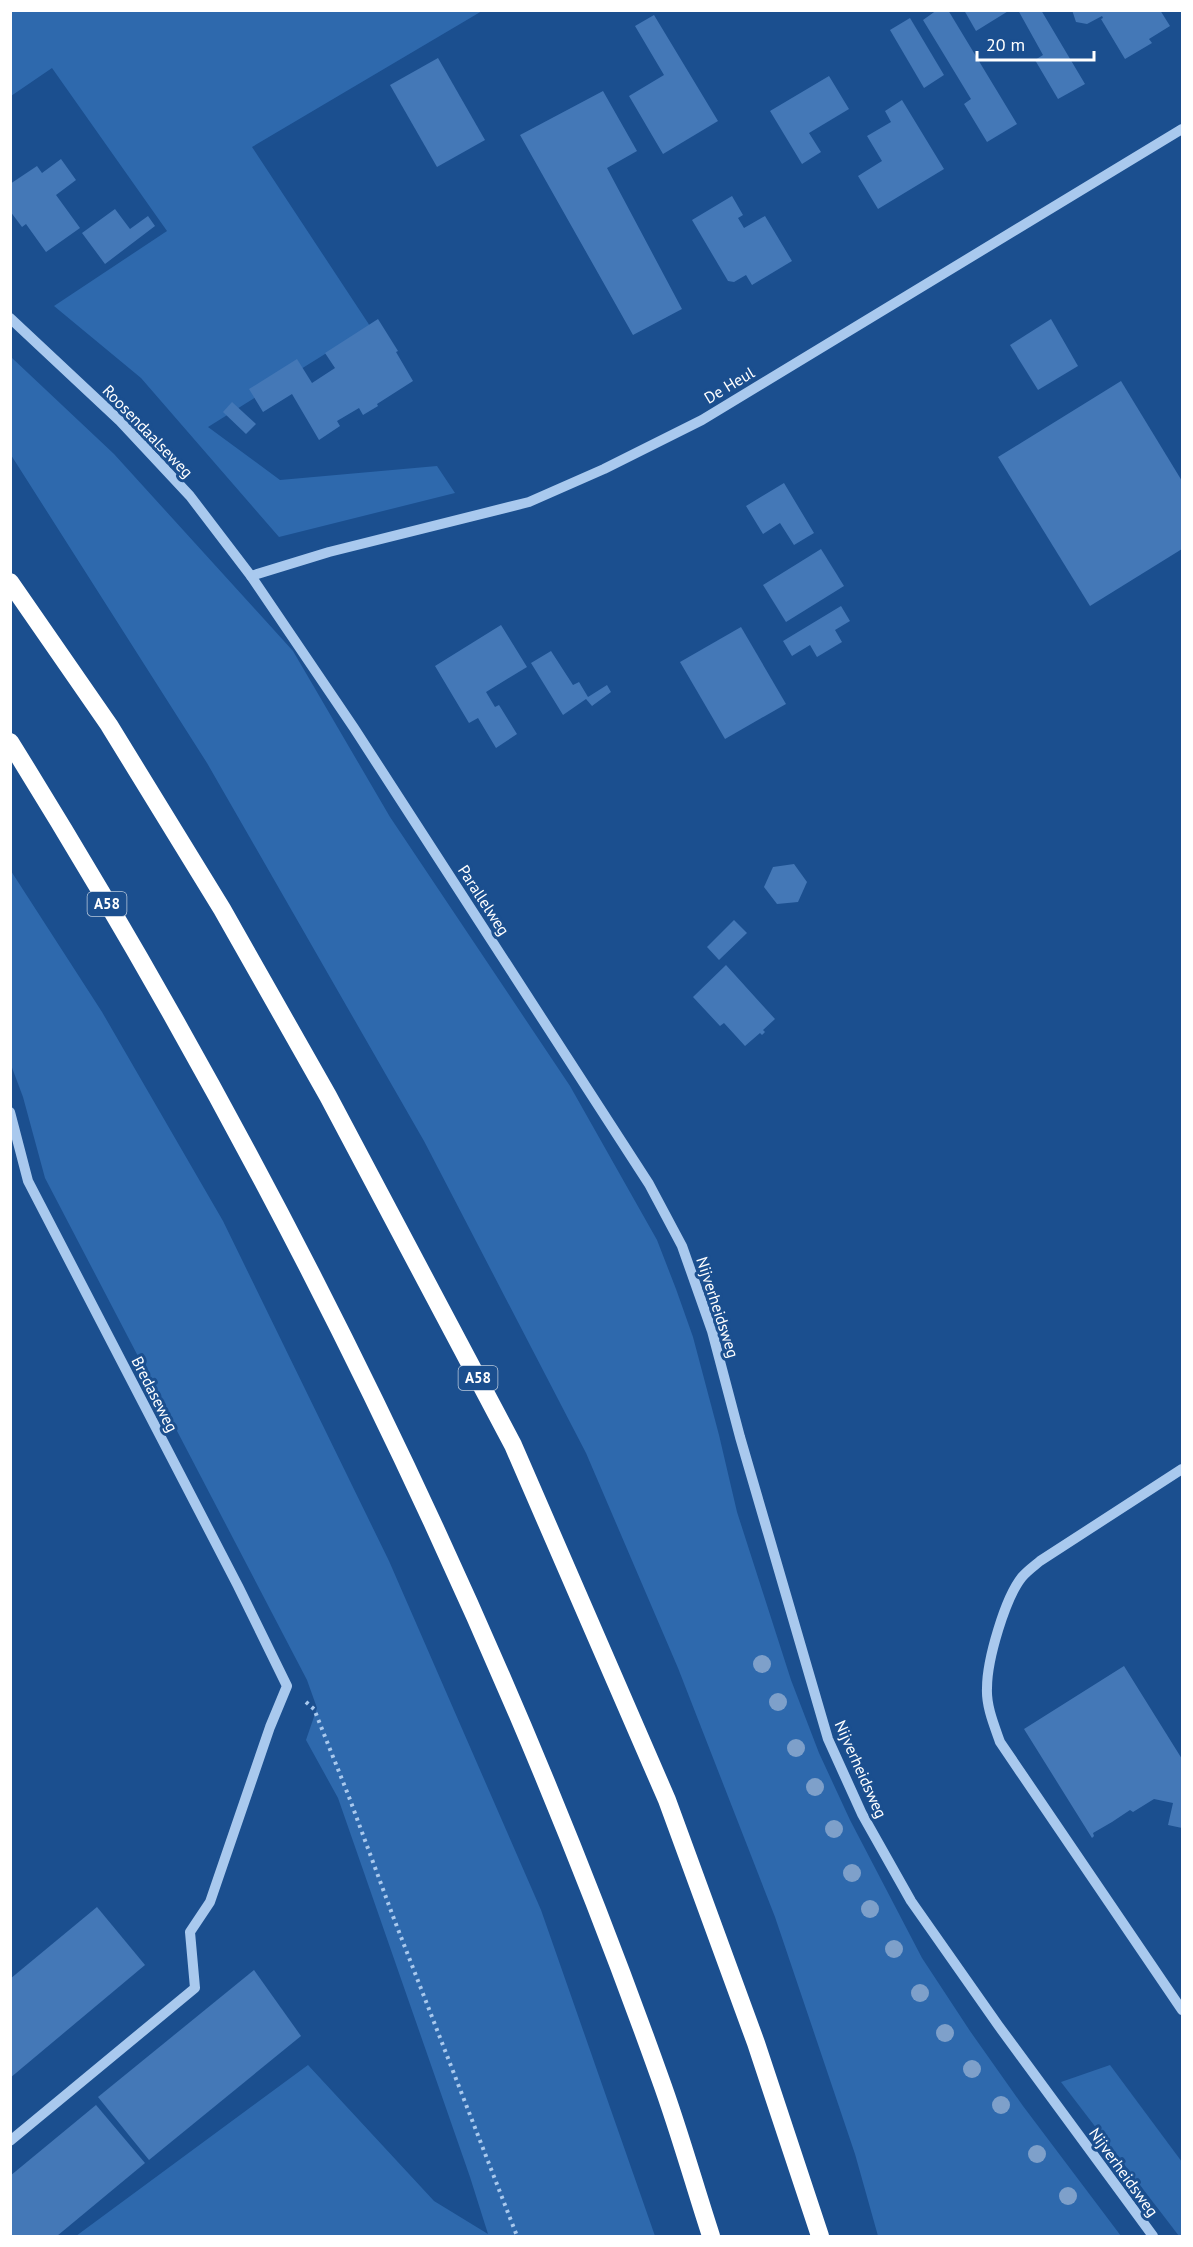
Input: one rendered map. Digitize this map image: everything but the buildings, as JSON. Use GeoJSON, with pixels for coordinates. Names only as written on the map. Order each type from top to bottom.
{"type":"FeatureCollection","features":[{"type":"Feature","properties":{"kind":"highway","name":"A58"},"geometry":{"type":"LineString","coordinates":[[10,582],[109,725],[222,909],[328,1096],[513,1445],[667,1800],[756,2043],[820,2236]]}},
{"type":"Feature","properties":{"kind":"highway","name":"A58"},"geometry":{"type":"LineString","coordinates":[[10,742],[133,947],[286,1224],[367,1385],[452,1565],[568,1835],[661,2081],[711,2236]]}},
{"type":"Feature","properties":{"kind":"street","name":"De Heul"},"geometry":{"type":"LineString","coordinates":[[251,576],[329,552],[529,502],[604,469],[702,420],[1182,129]]}},
{"type":"Feature","properties":{"kind":"street","name":"Roosendaalseweg"},"geometry":{"type":"LineString","coordinates":[[10,318],[120,421],[190,496],[251,576]]}},
{"type":"Feature","properties":{"kind":"street","name":"Parallelweg"},"geometry":{"type":"LineString","coordinates":[[251,576],[354,728],[643,1174],[682,1246]]}},
{"type":"Feature","properties":{"kind":"street","name":"Bredaseweg"},"geometry":{"type":"LineString","coordinates":[[10,1112],[28,1181],[238,1586],[287,1686]]}},
{"type":"Feature","properties":{"kind":"street","name":"Nijverheidsweg"},"geometry":{"type":"LineString","coordinates":[[682,1246],[712,1330],[740,1437],[828,1739],[862,1814],[918,1910],[998,2025],[1153,2236]]}},
{"type":"Feature","properties":{"kind":"street"},"geometry":{"type":"LineString","coordinates":[[1182,1469],[1040,1561],[1022,1577],[1007,1606],[995,1640],[986,1688],[991,1716],[1000,1742],[1182,2010]]}},
{"type":"Feature","properties":{"kind":"street"},"geometry":{"type":"LineString","coordinates":[[10,2141],[195,1988],[190,1932],[210,1902],[270,1727],[287,1686]]}},
{"type":"Feature","properties":{"kind":"path"},"geometry":{"type":"LineString","coordinates":[[287,1686],[314,1709],[517,2236]]}},
{"type":"Feature","properties":{"kind":"shaded area"},"geometry":{"type":"Polygon","coordinates":[[[11,11],[482,11],[252,147],[370,326],[208,427],[280,480],[437,466],[455,493],[279,537],[141,378],[54,306],[167,231],[52,68],[11,96],[11,11]]]}},
{"type":"Feature","properties":{"kind":"shaded area"},"geometry":{"type":"Polygon","coordinates":[[[11,357],[114,454],[293,651],[390,817],[570,1086],[657,1240],[676,1289],[693,1337],[737,1512],[791,1680],[819,1753],[850,1820],[922,1958],[1023,2106],[1121,2236],[878,2236],[855,2154],[775,1917],[678,1668],[586,1453],[424,1141],[207,763],[11,455],[11,357]]]}},
{"type":"Feature","properties":{"kind":"shaded area"},"geometry":{"type":"Polygon","coordinates":[[[11,871],[102,1012],[223,1221],[389,1561],[541,1910],[655,2236],[76,2236],[308,2065],[434,2201],[488,2234],[338,1798],[306,1740],[317,1708],[307,1680],[45,1178],[23,1097],[11,1065],[11,871]]]}},
{"type":"Feature","properties":{"kind":"shaded area"},"geometry":{"type":"Polygon","coordinates":[[[1110,2065],[1182,2162],[1182,2236],[1179,2236],[1061,2082],[1110,2065]]]}}]}
